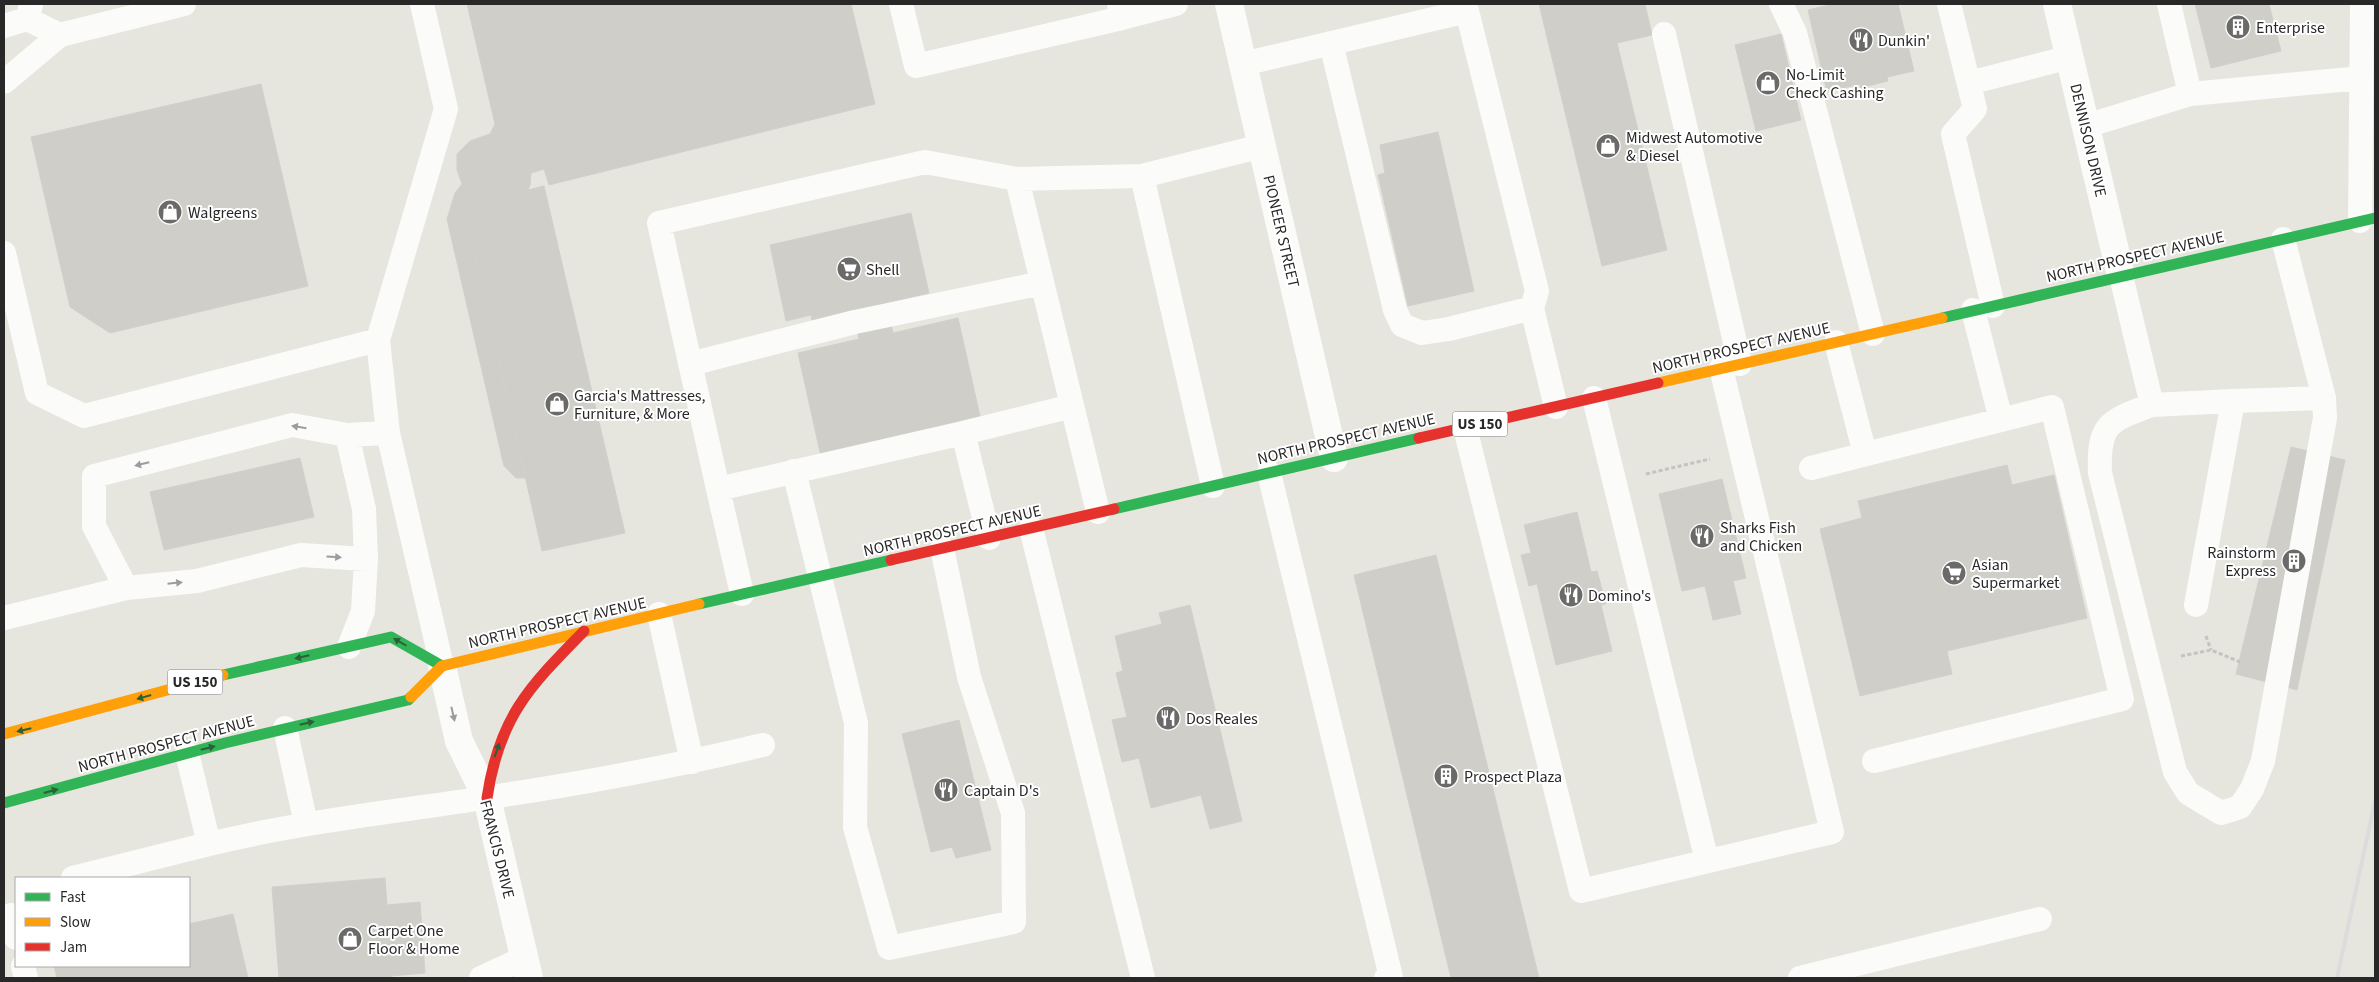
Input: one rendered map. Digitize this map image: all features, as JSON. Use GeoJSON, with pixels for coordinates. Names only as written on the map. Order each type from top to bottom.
{"type":"FeatureCollection","features":[{"type":"Feature","properties":{"kind":"main road","name":"NORTH PROSPECT AVENUE"},"geometry":{"type":"LineString","coordinates":[[4,803],[285,728],[408,700],[442,666],[742,594],[2367,219]]}},
{"type":"Feature","properties":{"kind":"main road"},"geometry":{"type":"LineString","coordinates":[[487,798],[494,758],[504,731],[531,686],[584,631]]}},
{"type":"Feature","properties":{"kind":"main road","name":"US 150"},"geometry":{"type":"LineString","coordinates":[[4,734],[208,678],[391,637],[442,666]]}},
{"type":"Feature","properties":{"kind":"street","name":"PIONEER STREET"},"geometry":{"type":"LineString","coordinates":[[1229,4],[1334,458]]}},
{"type":"Feature","properties":{"kind":"street","name":"DENNISON DRIVE"},"geometry":{"type":"LineString","coordinates":[[2057,4],[2121,276]]}},
{"type":"Feature","properties":{"kind":"street","name":"FRANCIS DRIVE"},"geometry":{"type":"LineString","coordinates":[[442,666],[459,740],[487,798],[526,968]]}},
{"type":"Feature","properties":{"kind":"lane"},"geometry":{"type":"LineString","coordinates":[[4,82],[60,35],[184,4]]}},
{"type":"Feature","properties":{"kind":"lane"},"geometry":{"type":"LineString","coordinates":[[422,4],[446,109],[378,340],[388,433],[442,666]]}},
{"type":"Feature","properties":{"kind":"lane"},"geometry":{"type":"LineString","coordinates":[[901,4],[916,66],[1121,11],[1176,4]]}},
{"type":"Feature","properties":{"kind":"lane"},"geometry":{"type":"LineString","coordinates":[[1781,4],[1795,33],[1873,334]]}},
{"type":"Feature","properties":{"kind":"lane"},"geometry":{"type":"LineString","coordinates":[[1949,4],[1975,109],[1953,134],[2001,420]]}},
{"type":"Feature","properties":{"kind":"lane"},"geometry":{"type":"LineString","coordinates":[[2169,4],[2190,94]]}},
{"type":"Feature","properties":{"kind":"lane"},"geometry":{"type":"LineString","coordinates":[[2362,4],[2361,78],[2367,219]]}},
{"type":"Feature","properties":{"kind":"lane"},"geometry":{"type":"LineString","coordinates":[[1243,64],[1466,11],[1537,291],[1532,308],[1556,407]]}},
{"type":"Feature","properties":{"kind":"lane"},"geometry":{"type":"LineString","coordinates":[[4,26],[29,12],[60,35]]}},
{"type":"Feature","properties":{"kind":"lane"},"geometry":{"type":"LineString","coordinates":[[1465,428],[1581,891],[1832,832],[1731,366],[1664,34]]}},
{"type":"Feature","properties":{"kind":"lane"},"geometry":{"type":"LineString","coordinates":[[1330,43],[1396,310],[1402,325],[1422,333],[1449,329],[1532,308]]}},
{"type":"Feature","properties":{"kind":"lane"},"geometry":{"type":"LineString","coordinates":[[1968,83],[2070,57]]}},
{"type":"Feature","properties":{"kind":"lane"},"geometry":{"type":"LineString","coordinates":[[2086,126],[2190,94],[2361,78]]}},
{"type":"Feature","properties":{"kind":"lane"},"geometry":{"type":"LineString","coordinates":[[742,594],[659,223],[926,162],[1017,179],[1142,176],[1262,146]]}},
{"type":"Feature","properties":{"kind":"lane"},"geometry":{"type":"LineString","coordinates":[[1142,176],[1213,486]]}},
{"type":"Feature","properties":{"kind":"lane"},"geometry":{"type":"LineString","coordinates":[[1017,179],[1098,512]]}},
{"type":"Feature","properties":{"kind":"lane"},"geometry":{"type":"LineString","coordinates":[[2283,239],[2324,398],[2325,418],[2263,761],[2252,789],[2240,807],[2222,813],[2188,793],[2175,772],[2100,473],[2099,448],[2105,430],[2118,418],[2152,406],[2324,398]]}},
{"type":"Feature","properties":{"kind":"lane"},"geometry":{"type":"LineString","coordinates":[[4,253],[37,393],[84,416],[378,340]]}},
{"type":"Feature","properties":{"kind":"lane"},"geometry":{"type":"LineString","coordinates":[[2121,276],[2152,406]]}},
{"type":"Feature","properties":{"kind":"lane"},"geometry":{"type":"LineString","coordinates":[[690,364],[855,322],[1042,283]]}},
{"type":"Feature","properties":{"kind":"lane"},"geometry":{"type":"LineString","coordinates":[[1836,342],[1865,454]]}},
{"type":"Feature","properties":{"kind":"lane"},"geometry":{"type":"LineString","coordinates":[[1594,398],[1708,861]]}},
{"type":"Feature","properties":{"kind":"lane"},"geometry":{"type":"LineString","coordinates":[[2196,605],[2233,401]]}},
{"type":"Feature","properties":{"kind":"lane"},"geometry":{"type":"LineString","coordinates":[[718,489],[963,434],[1072,406]]}},
{"type":"Feature","properties":{"kind":"lane"},"geometry":{"type":"LineString","coordinates":[[1811,468],[2052,407],[2122,699],[1874,760]]}},
{"type":"Feature","properties":{"kind":"lane"},"geometry":{"type":"LineString","coordinates":[[126,588],[94,526],[94,476],[292,425],[347,435],[388,433]]}},
{"type":"Feature","properties":{"kind":"lane"},"geometry":{"type":"LineString","coordinates":[[963,434],[989,538]]}},
{"type":"Feature","properties":{"kind":"lane"},"geometry":{"type":"LineString","coordinates":[[347,435],[364,509],[366,559],[363,611],[349,647]]}},
{"type":"Feature","properties":{"kind":"lane"},"geometry":{"type":"LineString","coordinates":[[794,471],[856,723],[855,827],[889,948],[1014,922],[1013,813],[969,677],[942,548]]}},
{"type":"Feature","properties":{"kind":"lane"},"geometry":{"type":"LineString","coordinates":[[1269,473],[1391,977],[1386,978]]}},
{"type":"Feature","properties":{"kind":"lane"},"geometry":{"type":"LineString","coordinates":[[1031,528],[1143,978]]}},
{"type":"Feature","properties":{"kind":"lane"},"geometry":{"type":"LineString","coordinates":[[4,618],[126,588],[198,581],[301,554],[366,559]]}},
{"type":"Feature","properties":{"kind":"lane"},"geometry":{"type":"LineString","coordinates":[[659,614],[692,762]]}},
{"type":"Feature","properties":{"kind":"lane"},"geometry":{"type":"LineString","coordinates":[[285,728],[306,824]]}},
{"type":"Feature","properties":{"kind":"lane"},"geometry":{"type":"LineString","coordinates":[[77,877],[262,831],[487,798],[692,762],[763,745]]}},
{"type":"Feature","properties":{"kind":"lane"},"geometry":{"type":"LineString","coordinates":[[187,753],[209,844]]}},
{"type":"Feature","properties":{"kind":"lane"},"geometry":{"type":"LineString","coordinates":[[4,917],[11,915],[15,933]]}},
{"type":"Feature","properties":{"kind":"lane"},"geometry":{"type":"LineString","coordinates":[[1800,978],[2040,919]]}},
{"type":"Feature","properties":{"kind":"lane"},"geometry":{"type":"LineString","coordinates":[[481,978],[526,968]]}},
{"type":"Feature","properties":{"kind":"path"},"geometry":{"type":"LineString","coordinates":[[1646,474],[1717,457]]}},
{"type":"Feature","properties":{"kind":"path"},"geometry":{"type":"LineString","coordinates":[[2147,664],[2211,650],[2240,662]]}},
{"type":"Feature","properties":{"kind":"building"},"geometry":{"type":"Polygon","coordinates":[[[467,4],[482,4],[521,171],[518,183],[511,189],[463,203],[526,478],[516,478],[504,466],[447,219],[455,193],[462,184],[457,170],[457,154],[470,141],[490,134],[495,124],[467,4]]]}},
{"type":"Feature","properties":{"kind":"building"},"geometry":{"type":"Polygon","coordinates":[[[482,4],[851,4],[875,104],[549,185],[544,169],[531,173],[528,190],[544,186],[625,533],[542,551],[463,203],[511,189],[518,183],[521,171],[482,4]]]}},
{"type":"Feature","properties":{"kind":"building","name":"Midwest Automotive & Diesel"},"geometry":{"type":"Polygon","coordinates":[[[1539,4],[1645,4],[1652,35],[1617,43],[1667,250],[1602,266],[1539,4]]]}},
{"type":"Feature","properties":{"kind":"building","name":"Dunkin'"},"geometry":{"type":"Polygon","coordinates":[[[1834,4],[1898,4],[1914,71],[1887,77],[1888,81],[1860,88],[1860,84],[1827,92],[1808,10],[1834,4]]]}},
{"type":"Feature","properties":{"kind":"building","name":"Enterprise"},"geometry":{"type":"Polygon","coordinates":[[[2195,4],[2269,4],[2281,51],[2211,68],[2195,4]]]}},
{"type":"Feature","properties":{"kind":"building","name":"No-Limit Check Cashing"},"geometry":{"type":"Polygon","coordinates":[[[1781,34],[1801,120],[1756,131],[1735,45],[1781,34]]]}},
{"type":"Feature","properties":{"kind":"building","name":"Walgreens"},"geometry":{"type":"Polygon","coordinates":[[[261,84],[308,286],[110,333],[70,307],[31,137],[261,84]]]}},
{"type":"Feature","properties":{"kind":"building"},"geometry":{"type":"Polygon","coordinates":[[[1438,132],[1474,291],[1408,306],[1378,175],[1385,173],[1380,145],[1438,132]]]}},
{"type":"Feature","properties":{"kind":"building","name":"Shell"},"geometry":{"type":"Polygon","coordinates":[[[911,213],[929,293],[812,320],[811,315],[786,321],[770,245],[911,213]]]}},
{"type":"Feature","properties":{"kind":"building","name":"Shell"},"geometry":{"type":"Polygon","coordinates":[[[886,303],[893,333],[958,318],[982,425],[822,461],[798,353],[859,339],[853,311],[886,303]]]}},
{"type":"Feature","properties":{"kind":"building","name":"Rainstorm Express"},"geometry":{"type":"Polygon","coordinates":[[[2291,447],[2345,460],[2297,690],[2236,674],[2291,447]]]}},
{"type":"Feature","properties":{"kind":"building"},"geometry":{"type":"Polygon","coordinates":[[[300,458],[314,517],[164,550],[150,492],[300,458]]]}},
{"type":"Feature","properties":{"kind":"building","name":"Asian Supermarket"},"geometry":{"type":"Polygon","coordinates":[[[2007,465],[2012,485],[2054,475],[2087,618],[1947,651],[1952,674],[1860,696],[1820,529],[1862,518],[1858,501],[2007,465]]]}},
{"type":"Feature","properties":{"kind":"building","name":"Sharks Fish and Chicken"},"geometry":{"type":"Polygon","coordinates":[[[1722,479],[1746,578],[1733,581],[1741,614],[1713,620],[1705,586],[1682,591],[1659,494],[1722,479]]]}},
{"type":"Feature","properties":{"kind":"building","name":"Domino's"},"geometry":{"type":"Polygon","coordinates":[[[1577,512],[1591,572],[1597,571],[1606,604],[1601,605],[1612,651],[1556,665],[1537,584],[1529,586],[1521,555],[1531,553],[1524,525],[1577,512]]]}},
{"type":"Feature","properties":{"kind":"building","name":"Prospect Plaza"},"geometry":{"type":"Polygon","coordinates":[[[1436,555],[1539,978],[1451,978],[1354,575],[1436,555]]]}},
{"type":"Feature","properties":{"kind":"building","name":"Dos Reales"},"geometry":{"type":"Polygon","coordinates":[[[1190,605],[1242,821],[1210,829],[1201,795],[1151,808],[1139,758],[1122,762],[1112,720],[1127,717],[1116,673],[1123,671],[1115,636],[1162,624],[1159,613],[1190,605]]]}},
{"type":"Feature","properties":{"kind":"building","name":"Captain D's"},"geometry":{"type":"Polygon","coordinates":[[[959,720],[991,850],[956,858],[952,847],[931,852],[902,734],[959,720]]]}},
{"type":"Feature","properties":{"kind":"building","name":"Carpet One Floor & Home"},"geometry":{"type":"Polygon","coordinates":[[[385,878],[387,905],[420,902],[425,973],[391,976],[391,978],[279,978],[272,887],[385,878]]]}},
{"type":"Feature","properties":{"kind":"building"},"geometry":{"type":"Polygon","coordinates":[[[233,914],[248,978],[57,978],[54,967],[190,967],[190,924],[233,914]]]}},
{"type":"Feature","properties":{"kind":"railway"},"geometry":{"type":"LineString","coordinates":[[2337,978],[2375,801]]}},
{"type":"Feature","properties":{"kind":"traffic: fast"},"geometry":{"type":"LineString","coordinates":[[1942,318],[2375,218]]}},
{"type":"Feature","properties":{"kind":"traffic: fast"},"geometry":{"type":"LineString","coordinates":[[1114,509],[1419,438]]}},
{"type":"Feature","properties":{"kind":"traffic: fast"},"geometry":{"type":"LineString","coordinates":[[699,604],[891,560]]}},
{"type":"Feature","properties":{"kind":"traffic: fast"},"geometry":{"type":"LineString","coordinates":[[223,675],[391,637],[442,666]]}},
{"type":"Feature","properties":{"kind":"traffic: fast"},"geometry":{"type":"LineString","coordinates":[[4,803],[225,743],[408,700],[411,697]]}},
{"type":"Feature","properties":{"kind":"traffic: slow"},"geometry":{"type":"LineString","coordinates":[[1658,383],[1942,318]]}},
{"type":"Feature","properties":{"kind":"traffic: slow"},"geometry":{"type":"LineString","coordinates":[[411,697],[442,666],[699,604]]}},
{"type":"Feature","properties":{"kind":"traffic: slow"},"geometry":{"type":"LineString","coordinates":[[4,734],[223,675]]}},
{"type":"Feature","properties":{"kind":"traffic: jam"},"geometry":{"type":"LineString","coordinates":[[1419,438],[1658,383]]}},
{"type":"Feature","properties":{"kind":"traffic: jam"},"geometry":{"type":"LineString","coordinates":[[891,560],[1114,509]]}},
{"type":"Feature","properties":{"kind":"traffic: jam"},"geometry":{"type":"LineString","coordinates":[[487,798],[499,746],[508,724],[519,705],[547,669],[584,631]]}},
{"type":"Feature","properties":{"kind":"place","name":"Enterprise"},"geometry":{"type":"Point","coordinates":[2238,27]}},
{"type":"Feature","properties":{"kind":"place","name":"Dunkin'"},"geometry":{"type":"Point","coordinates":[1861,40]}},
{"type":"Feature","properties":{"kind":"place","name":"No-Limit Check Cashing"},"geometry":{"type":"Point","coordinates":[1768,83]}},
{"type":"Feature","properties":{"kind":"place","name":"Midwest Automotive & Diesel"},"geometry":{"type":"Point","coordinates":[1608,146]}},
{"type":"Feature","properties":{"kind":"place","name":"Walgreens"},"geometry":{"type":"Point","coordinates":[170,212]}},
{"type":"Feature","properties":{"kind":"place","name":"Shell"},"geometry":{"type":"Point","coordinates":[849,269]}},
{"type":"Feature","properties":{"kind":"place","name":"Garcia's Mattresses, Furniture, & More"},"geometry":{"type":"Point","coordinates":[557,404]}},
{"type":"Feature","properties":{"kind":"place","name":"Sharks Fish and Chicken"},"geometry":{"type":"Point","coordinates":[1702,536]}},
{"type":"Feature","properties":{"kind":"place","name":"Rainstorm Express"},"geometry":{"type":"Point","coordinates":[2294,561]}},
{"type":"Feature","properties":{"kind":"place","name":"Asian Supermarket"},"geometry":{"type":"Point","coordinates":[1954,573]}},
{"type":"Feature","properties":{"kind":"place","name":"Domino's"},"geometry":{"type":"Point","coordinates":[1571,595]}},
{"type":"Feature","properties":{"kind":"place","name":"Dos Reales"},"geometry":{"type":"Point","coordinates":[1168,718]}},
{"type":"Feature","properties":{"kind":"place","name":"Prospect Plaza"},"geometry":{"type":"Point","coordinates":[1446,776]}},
{"type":"Feature","properties":{"kind":"place","name":"Captain D's"},"geometry":{"type":"Point","coordinates":[946,790]}},
{"type":"Feature","properties":{"kind":"place","name":"Carpet One Floor & Home"},"geometry":{"type":"Point","coordinates":[350,939]}}]}
